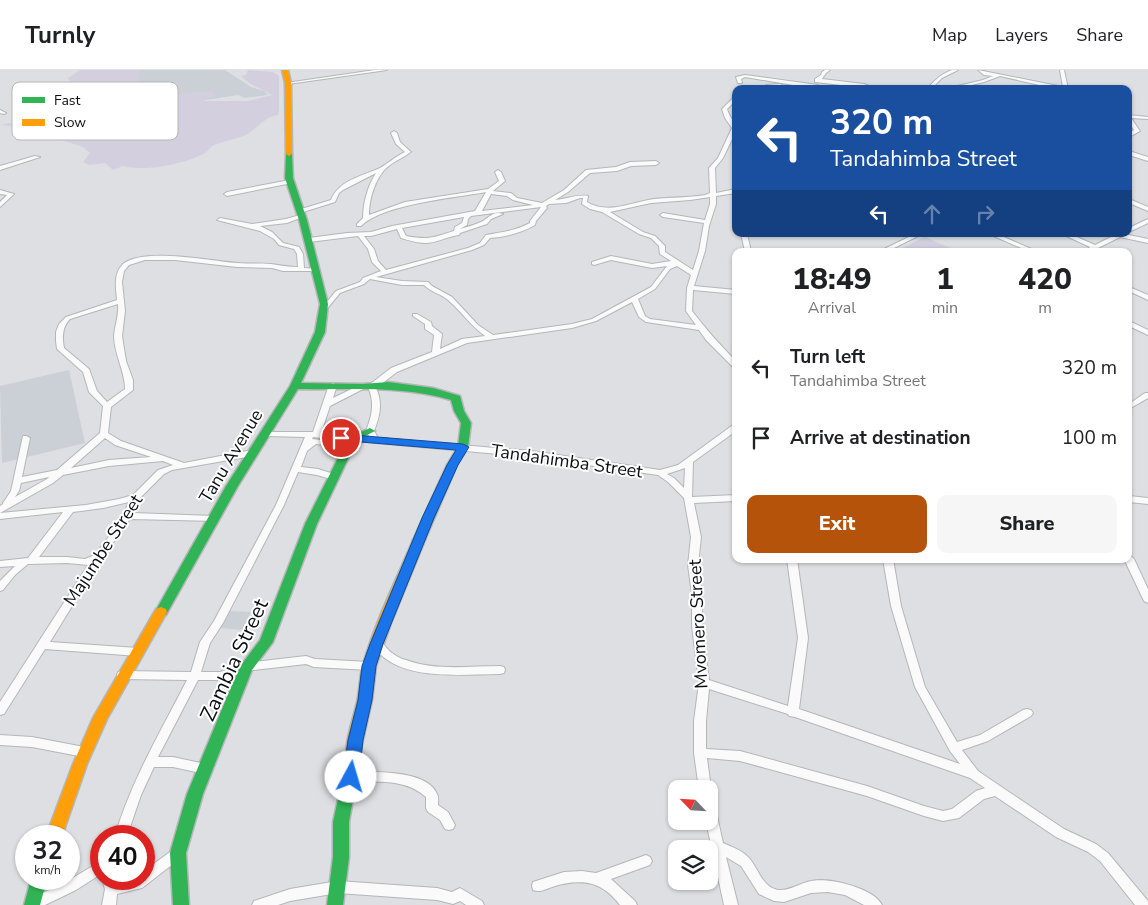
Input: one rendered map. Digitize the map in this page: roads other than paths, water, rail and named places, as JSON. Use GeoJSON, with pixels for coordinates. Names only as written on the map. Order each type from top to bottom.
{"type":"FeatureCollection","features":[{"type":"Feature","properties":{"kind":"street","name":"Tanu Avenue"},"geometry":{"type":"LineString","coordinates":[[58,825],[84,752],[122,675],[138,652],[252,453],[295,386],[320,332],[324,304],[309,240],[290,182],[288,165],[288,83],[284,70]]}},
{"type":"Feature","properties":{"kind":"street"},"geometry":{"type":"LineString","coordinates":[[371,72],[379,70]]}},
{"type":"Feature","properties":{"kind":"street"},"geometry":{"type":"LineString","coordinates":[[288,83],[386,70]]}},
{"type":"Feature","properties":{"kind":"street"},"geometry":{"type":"LineString","coordinates":[[815,84],[828,70]]}},
{"type":"Feature","properties":{"kind":"street"},"geometry":{"type":"LineString","coordinates":[[943,70],[956,70]]}},
{"type":"Feature","properties":{"kind":"street"},"geometry":{"type":"LineString","coordinates":[[934,85],[937,79],[956,70]]}},
{"type":"Feature","properties":{"kind":"street"},"geometry":{"type":"LineString","coordinates":[[980,70],[986,74],[1022,78],[1050,85]]}},
{"type":"Feature","properties":{"kind":"street"},"geometry":{"type":"LineString","coordinates":[[1062,70],[1065,85]]}},
{"type":"Feature","properties":{"kind":"street"},"geometry":{"type":"LineString","coordinates":[[758,72],[759,78]]}},
{"type":"Feature","properties":{"kind":"street"},"geometry":{"type":"LineString","coordinates":[[966,85],[984,81],[996,75]]}},
{"type":"Feature","properties":{"kind":"street"},"geometry":{"type":"LineString","coordinates":[[740,82],[737,79],[740,76],[799,84]]}},
{"type":"Feature","properties":{"kind":"street"},"geometry":{"type":"LineString","coordinates":[[832,85],[833,81]]}},
{"type":"Feature","properties":{"kind":"street"},"geometry":{"type":"LineString","coordinates":[[784,85],[815,84],[833,81],[864,85]]}},
{"type":"Feature","properties":{"kind":"street"},"geometry":{"type":"LineString","coordinates":[[732,101],[726,106],[723,112],[732,124]]}},
{"type":"Feature","properties":{"kind":"street"},"geometry":{"type":"LineString","coordinates":[[1132,117],[1148,118]]}},
{"type":"Feature","properties":{"kind":"street"},"geometry":{"type":"LineString","coordinates":[[1132,122],[1137,131]]}},
{"type":"Feature","properties":{"kind":"street"},"geometry":{"type":"LineString","coordinates":[[1132,134],[1145,130]]}},
{"type":"Feature","properties":{"kind":"street"},"geometry":{"type":"LineString","coordinates":[[248,226],[287,221],[333,201],[337,192],[342,188],[368,173],[379,170],[394,158],[408,152],[398,143],[394,133]]}},
{"type":"Feature","properties":{"kind":"street"},"geometry":{"type":"LineString","coordinates":[[732,139],[712,168],[713,204],[690,288],[689,311],[709,338],[732,361]]}},
{"type":"Feature","properties":{"kind":"street"},"geometry":{"type":"LineString","coordinates":[[1132,154],[1148,159]]}},
{"type":"Feature","properties":{"kind":"street"},"geometry":{"type":"LineString","coordinates":[[0,168],[37,157]]}},
{"type":"Feature","properties":{"kind":"street"},"geometry":{"type":"LineString","coordinates":[[323,310],[338,291],[350,288],[385,272],[470,249],[482,244],[487,236],[507,235],[533,224],[533,221],[546,203],[566,191],[588,171],[617,169],[630,164],[656,163]]}},
{"type":"Feature","properties":{"kind":"street"},"geometry":{"type":"LineString","coordinates":[[366,218],[366,206],[370,189],[379,170]]}},
{"type":"Feature","properties":{"kind":"street"},"geometry":{"type":"LineString","coordinates":[[478,212],[490,191],[502,181],[498,172]]}},
{"type":"Feature","properties":{"kind":"street"},"geometry":{"type":"LineString","coordinates":[[227,194],[290,182]]}},
{"type":"Feature","properties":{"kind":"street"},"geometry":{"type":"LineString","coordinates":[[360,225],[366,218],[405,204],[490,191],[509,194],[516,200],[546,203]]}},
{"type":"Feature","properties":{"kind":"street"},"geometry":{"type":"LineString","coordinates":[[603,210],[628,208],[654,201],[696,198],[732,191]]}},
{"type":"Feature","properties":{"kind":"street"},"geometry":{"type":"LineString","coordinates":[[0,192],[11,194],[0,205]]}},
{"type":"Feature","properties":{"kind":"street"},"geometry":{"type":"LineString","coordinates":[[309,240],[371,234],[478,212],[566,201],[582,196],[586,197],[584,203],[587,205],[603,210],[625,224],[653,237],[662,246],[662,254],[694,274]]}},
{"type":"Feature","properties":{"kind":"street"},"geometry":{"type":"LineString","coordinates":[[1132,202],[1148,209]]}},
{"type":"Feature","properties":{"kind":"street"},"geometry":{"type":"LineString","coordinates":[[399,227],[403,237],[424,241],[457,234],[485,223],[489,218],[500,213],[502,210]]}},
{"type":"Feature","properties":{"kind":"street"},"geometry":{"type":"LineString","coordinates":[[457,234],[457,228],[465,224],[464,219],[469,214]]}},
{"type":"Feature","properties":{"kind":"street"},"geometry":{"type":"LineString","coordinates":[[663,215],[707,222]]}},
{"type":"Feature","properties":{"kind":"street"},"geometry":{"type":"LineString","coordinates":[[220,220],[248,226],[278,236],[282,244],[297,248],[300,254],[301,270]]}},
{"type":"Feature","properties":{"kind":"street"},"geometry":{"type":"LineString","coordinates":[[1132,229],[1148,222]]}},
{"type":"Feature","properties":{"kind":"street"},"geometry":{"type":"LineString","coordinates":[[360,234],[371,249],[375,262],[385,272]]}},
{"type":"Feature","properties":{"kind":"street"},"geometry":{"type":"LineString","coordinates":[[889,248],[913,237]]}},
{"type":"Feature","properties":{"kind":"street"},"geometry":{"type":"LineString","coordinates":[[999,237],[1026,248]]}},
{"type":"Feature","properties":{"kind":"street"},"geometry":{"type":"LineString","coordinates":[[1072,237],[1095,247],[1114,237]]}},
{"type":"Feature","properties":{"kind":"street"},"geometry":{"type":"LineString","coordinates":[[1132,237],[1148,241]]}},
{"type":"Feature","properties":{"kind":"street"},"geometry":{"type":"LineString","coordinates":[[1,511],[43,486],[104,434],[107,406],[129,390],[128,373],[122,361],[118,336],[122,311],[119,282],[121,271],[127,264],[140,258],[175,258],[237,265],[272,266],[283,269],[316,270]]}},
{"type":"Feature","properties":{"kind":"street"},"geometry":{"type":"LineString","coordinates":[[594,263],[610,258],[652,266],[698,264]]}},
{"type":"Feature","properties":{"kind":"street"},"geometry":{"type":"LineString","coordinates":[[326,405],[343,395],[368,387],[394,370],[465,341],[598,319],[653,288],[668,268],[679,264]]}},
{"type":"Feature","properties":{"kind":"street"},"geometry":{"type":"LineString","coordinates":[[369,279],[402,283],[426,283],[450,298],[472,323],[491,337]]}},
{"type":"Feature","properties":{"kind":"street"},"geometry":{"type":"LineString","coordinates":[[690,288],[732,292]]}},
{"type":"Feature","properties":{"kind":"street"},"geometry":{"type":"LineString","coordinates":[[1132,291],[1148,298]]}},
{"type":"Feature","properties":{"kind":"street"},"geometry":{"type":"LineString","coordinates":[[634,298],[642,317],[648,321],[703,328]]}},
{"type":"Feature","properties":{"kind":"street"},"geometry":{"type":"LineString","coordinates":[[107,406],[93,392],[86,371],[61,349],[59,345],[60,328],[68,318],[122,300]]}},
{"type":"Feature","properties":{"kind":"street"},"geometry":{"type":"LineString","coordinates":[[415,315],[429,323],[428,327],[438,334],[439,340],[436,352]]}},
{"type":"Feature","properties":{"kind":"street"},"geometry":{"type":"LineString","coordinates":[[1132,325],[1148,333]]}},
{"type":"Feature","properties":{"kind":"street"},"geometry":{"type":"LineString","coordinates":[[295,386],[368,387],[388,385],[407,386],[445,393],[456,398],[459,411],[466,423],[463,447],[452,465],[428,518],[369,666],[365,700],[355,740],[351,777],[346,788],[341,822],[338,887],[335,905]]}},
{"type":"Feature","properties":{"kind":"street"},"geometry":{"type":"LineString","coordinates":[[125,825],[135,795],[150,762],[195,675],[205,642],[218,623],[280,505],[295,469],[313,435],[332,386]]}},
{"type":"Feature","properties":{"kind":"street"},"geometry":{"type":"LineString","coordinates":[[264,434],[353,438],[372,435],[378,407],[377,396],[368,387]]}},
{"type":"Feature","properties":{"kind":"street"},"geometry":{"type":"LineString","coordinates":[[1132,405],[1148,395]]}},
{"type":"Feature","properties":{"kind":"street","name":"Tandahimba Street"},"geometry":{"type":"LineString","coordinates":[[372,435],[531,454],[660,473],[673,471],[689,462],[732,430]]}},
{"type":"Feature","properties":{"kind":"street"},"geometry":{"type":"LineString","coordinates":[[104,434],[118,443],[183,465]]}},
{"type":"Feature","properties":{"kind":"street"},"geometry":{"type":"LineString","coordinates":[[303,453],[311,443],[315,441],[321,443],[328,436]]}},
{"type":"Feature","properties":{"kind":"street"},"geometry":{"type":"LineString","coordinates":[[1,511],[14,494],[26,438]]}},
{"type":"Feature","properties":{"kind":"street","name":"Zambia Street"},"geometry":{"type":"LineString","coordinates":[[181,905],[178,853],[187,817],[246,668],[266,642],[311,524],[353,438]]}},
{"type":"Feature","properties":{"kind":"street","name":"Majumbe Street"},"geometry":{"type":"LineString","coordinates":[[0,711],[43,645],[88,566],[98,557],[128,516],[136,497],[162,472],[183,465],[252,453]]}},
{"type":"Feature","properties":{"kind":"street"},"geometry":{"type":"LineString","coordinates":[[17,481],[115,462],[161,459]]}},
{"type":"Feature","properties":{"kind":"street"},"geometry":{"type":"LineString","coordinates":[[688,498],[689,462]]}},
{"type":"Feature","properties":{"kind":"street"},"geometry":{"type":"LineString","coordinates":[[295,469],[318,472],[334,477]]}},
{"type":"Feature","properties":{"kind":"street"},"geometry":{"type":"LineString","coordinates":[[660,473],[672,480],[688,498],[732,498]]}},
{"type":"Feature","properties":{"kind":"street"},"geometry":{"type":"LineString","coordinates":[[1,511],[71,508],[117,503],[136,497]]}},
{"type":"Feature","properties":{"kind":"street","name":"Mvomero Street"},"geometry":{"type":"LineString","coordinates":[[688,498],[696,537],[693,565],[697,594],[697,626],[704,683],[700,704],[700,753],[704,780]]}},
{"type":"Feature","properties":{"kind":"street"},"geometry":{"type":"LineString","coordinates":[[1132,499],[1148,501]]}},
{"type":"Feature","properties":{"kind":"street"},"geometry":{"type":"LineString","coordinates":[[0,588],[12,573],[29,561],[71,508]]}},
{"type":"Feature","properties":{"kind":"street"},"geometry":{"type":"LineString","coordinates":[[128,516],[214,519]]}},
{"type":"Feature","properties":{"kind":"street"},"geometry":{"type":"LineString","coordinates":[[0,564],[29,561],[88,566]]}},
{"type":"Feature","properties":{"kind":"street"},"geometry":{"type":"LineString","coordinates":[[793,563],[803,638],[793,712]]}},
{"type":"Feature","properties":{"kind":"street"},"geometry":{"type":"LineString","coordinates":[[889,563],[896,606],[920,687],[954,748],[974,774],[996,790],[1060,833],[1097,851],[1118,872],[1143,905]]}},
{"type":"Feature","properties":{"kind":"street"},"geometry":{"type":"LineString","coordinates":[[1130,563],[1148,599]]}},
{"type":"Feature","properties":{"kind":"street"},"geometry":{"type":"LineString","coordinates":[[377,644],[386,656],[406,666],[431,669],[500,670]]}},
{"type":"Feature","properties":{"kind":"street"},"geometry":{"type":"LineString","coordinates":[[43,645],[138,652]]}},
{"type":"Feature","properties":{"kind":"street"},"geometry":{"type":"LineString","coordinates":[[220,676],[246,668],[306,660],[314,663],[369,666]]}},
{"type":"Feature","properties":{"kind":"street"},"geometry":{"type":"LineString","coordinates":[[122,675],[220,676],[241,682]]}},
{"type":"Feature","properties":{"kind":"street"},"geometry":{"type":"LineString","coordinates":[[704,683],[974,774]]}},
{"type":"Feature","properties":{"kind":"street"},"geometry":{"type":"LineString","coordinates":[[954,748],[984,738],[1027,713]]}},
{"type":"Feature","properties":{"kind":"street"},"geometry":{"type":"LineString","coordinates":[[0,740],[32,742],[84,752]]}},
{"type":"Feature","properties":{"kind":"street"},"geometry":{"type":"LineString","coordinates":[[700,753],[740,756],[766,762],[867,790],[943,816],[956,814],[980,795],[996,790]]}},
{"type":"Feature","properties":{"kind":"street"},"geometry":{"type":"LineString","coordinates":[[150,762],[173,762],[205,769]]}},
{"type":"Feature","properties":{"kind":"street"},"geometry":{"type":"LineString","coordinates":[[351,777],[395,777],[421,785],[432,795],[432,808],[444,816],[449,825]]}},
{"type":"Feature","properties":{"kind":"street"},"geometry":{"type":"LineString","coordinates":[[718,847],[731,905]]}},
{"type":"Feature","properties":{"kind":"street"},"geometry":{"type":"LineString","coordinates":[[718,847],[742,859],[760,887],[775,896],[799,893],[811,887],[840,887],[852,891],[875,905]]}},
{"type":"Feature","properties":{"kind":"street"},"geometry":{"type":"LineString","coordinates":[[155,869],[178,853]]}},
{"type":"Feature","properties":{"kind":"street"},"geometry":{"type":"LineString","coordinates":[[596,879],[646,861]]}},
{"type":"Feature","properties":{"kind":"street"},"geometry":{"type":"LineString","coordinates":[[32,904],[71,886],[90,874]]}},
{"type":"Feature","properties":{"kind":"street"},"geometry":{"type":"LineString","coordinates":[[538,886],[556,879],[570,877],[596,879],[608,885],[630,905]]}},
{"type":"Feature","properties":{"kind":"street"},"geometry":{"type":"LineString","coordinates":[[260,905],[290,895],[338,887],[437,894],[453,898],[460,894],[477,905]]}},
{"type":"Feature","properties":{"kind":"street"},"geometry":{"type":"LineString","coordinates":[[32,904],[36,890]]}},
{"type":"Feature","properties":{"kind":"street"},"geometry":{"type":"LineString","coordinates":[[109,890],[109,905]]}}]}
